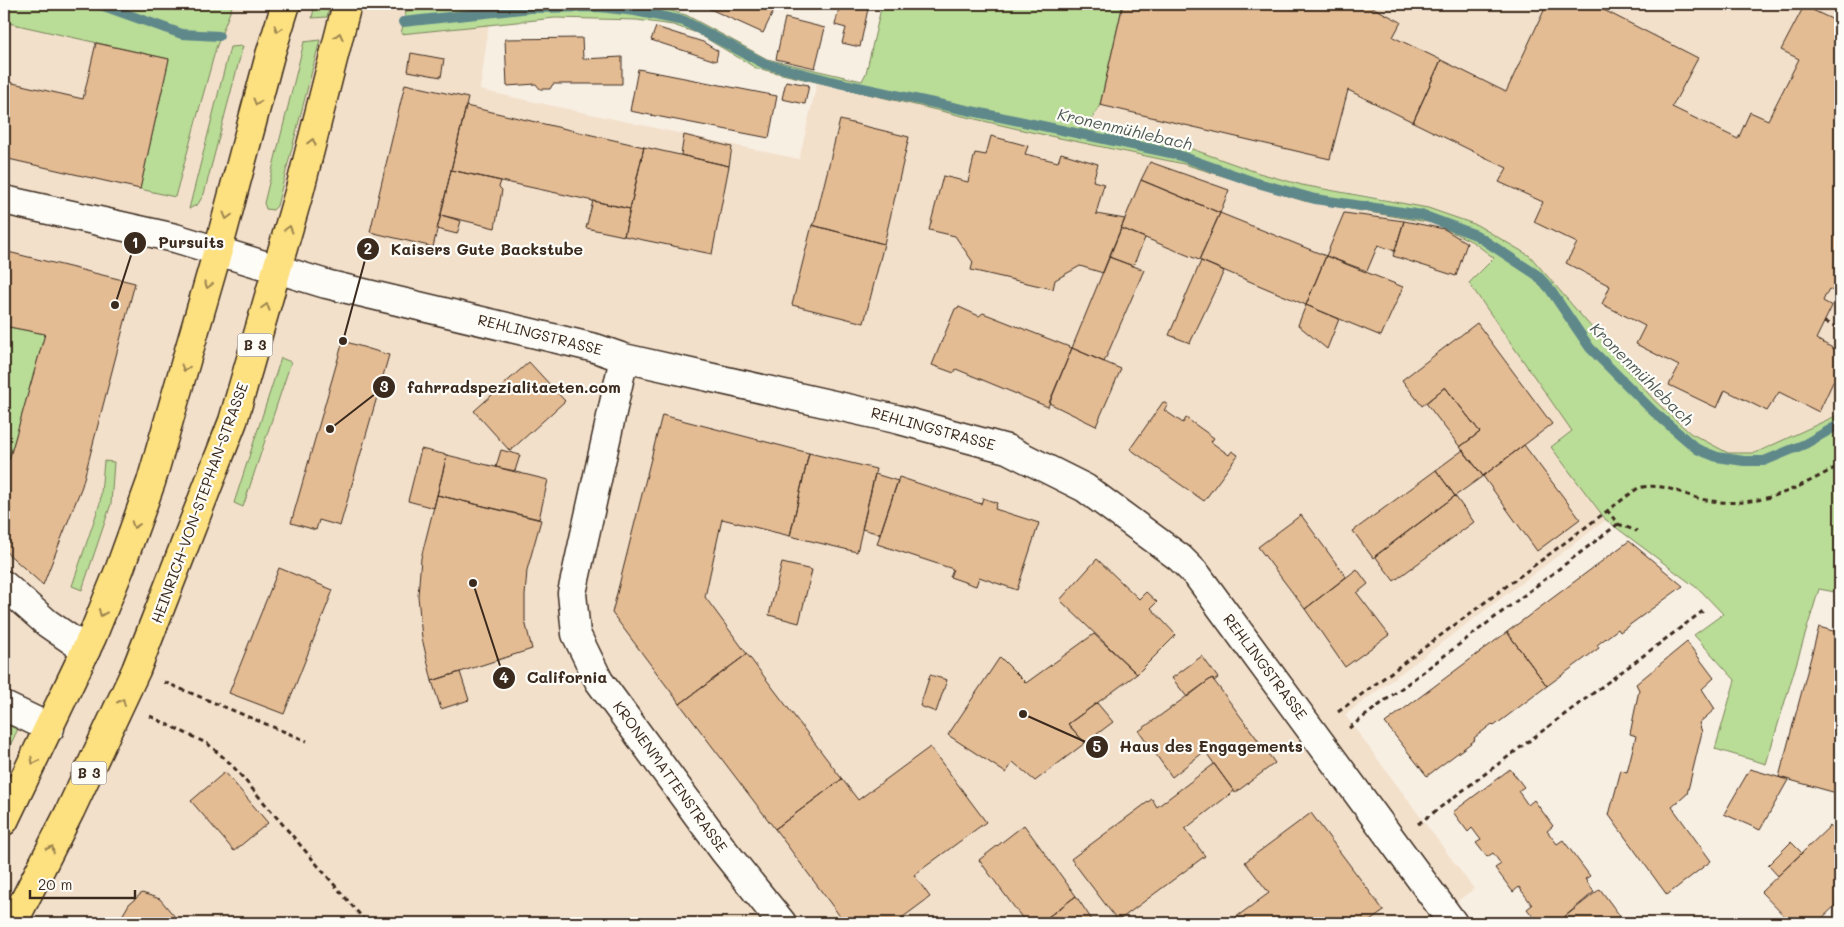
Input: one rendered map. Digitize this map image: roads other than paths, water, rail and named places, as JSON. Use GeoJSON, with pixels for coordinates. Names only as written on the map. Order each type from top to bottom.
{"type":"FeatureCollection","features":[{"type":"Feature","properties":{"kind":"main road"},"geometry":{"type":"LineString","coordinates":[[4,821],[86,650],[120,568],[150,482],[218,250],[270,54],[286,4]]}},
{"type":"Feature","properties":{"kind":"main road","name":"HEINRICH-VON-STEPHAN-STRASSE"},"geometry":{"type":"LineString","coordinates":[[13,923],[70,811],[136,670],[233,421],[300,189],[347,4]]}},
{"type":"Feature","properties":{"kind":"street"},"geometry":{"type":"LineString","coordinates":[[4,200],[175,238],[218,250]]}},
{"type":"Feature","properties":{"kind":"street","name":"REHLINGSTRASSE"},"geometry":{"type":"LineString","coordinates":[[218,250],[326,284],[595,348],[624,358],[896,419],[1007,449],[1085,488],[1180,558],[1197,575],[1319,738],[1447,921]]}},
{"type":"Feature","properties":{"kind":"street","name":"KRONENMATTENSTRASSE"},"geometry":{"type":"LineString","coordinates":[[624,358],[572,593],[576,634],[599,681],[724,851],[782,923]]}},
{"type":"Feature","properties":{"kind":"street"},"geometry":{"type":"LineString","coordinates":[[4,585],[47,623],[86,650]]}},
{"type":"Feature","properties":{"kind":"street"},"geometry":{"type":"LineString","coordinates":[[4,706],[50,728]]}},
{"type":"Feature","properties":{"kind":"waterway","name":"Kronenmühlebach"},"geometry":{"type":"LineString","coordinates":[[98,4],[182,34],[219,36]]}},
{"type":"Feature","properties":{"kind":"waterway","name":"Kronenmühlebach"},"geometry":{"type":"LineString","coordinates":[[403,22],[531,8],[599,7],[635,11],[684,21],[765,64],[839,83],[1175,154],[1254,182],[1315,199],[1422,215],[1476,235],[1537,275],[1549,288],[1590,348],[1654,412],[1697,449],[1717,457],[1744,461],[1764,461],[1805,444],[1840,424]]}},
{"type":"Feature","properties":{"kind":"place","name":"Pursuits"},"geometry":{"type":"Point","coordinates":[115,305]}},
{"type":"Feature","properties":{"kind":"place","name":"Kaisers Gute Backstube"},"geometry":{"type":"Point","coordinates":[343,341]}},
{"type":"Feature","properties":{"kind":"place","name":"fahrradspezialitaeten.com"},"geometry":{"type":"Point","coordinates":[330,429]}},
{"type":"Feature","properties":{"kind":"place","name":"California"},"geometry":{"type":"Point","coordinates":[473,583]}},
{"type":"Feature","properties":{"kind":"place","name":"Haus des Engagements"},"geometry":{"type":"Point","coordinates":[1023,714]}}]}
